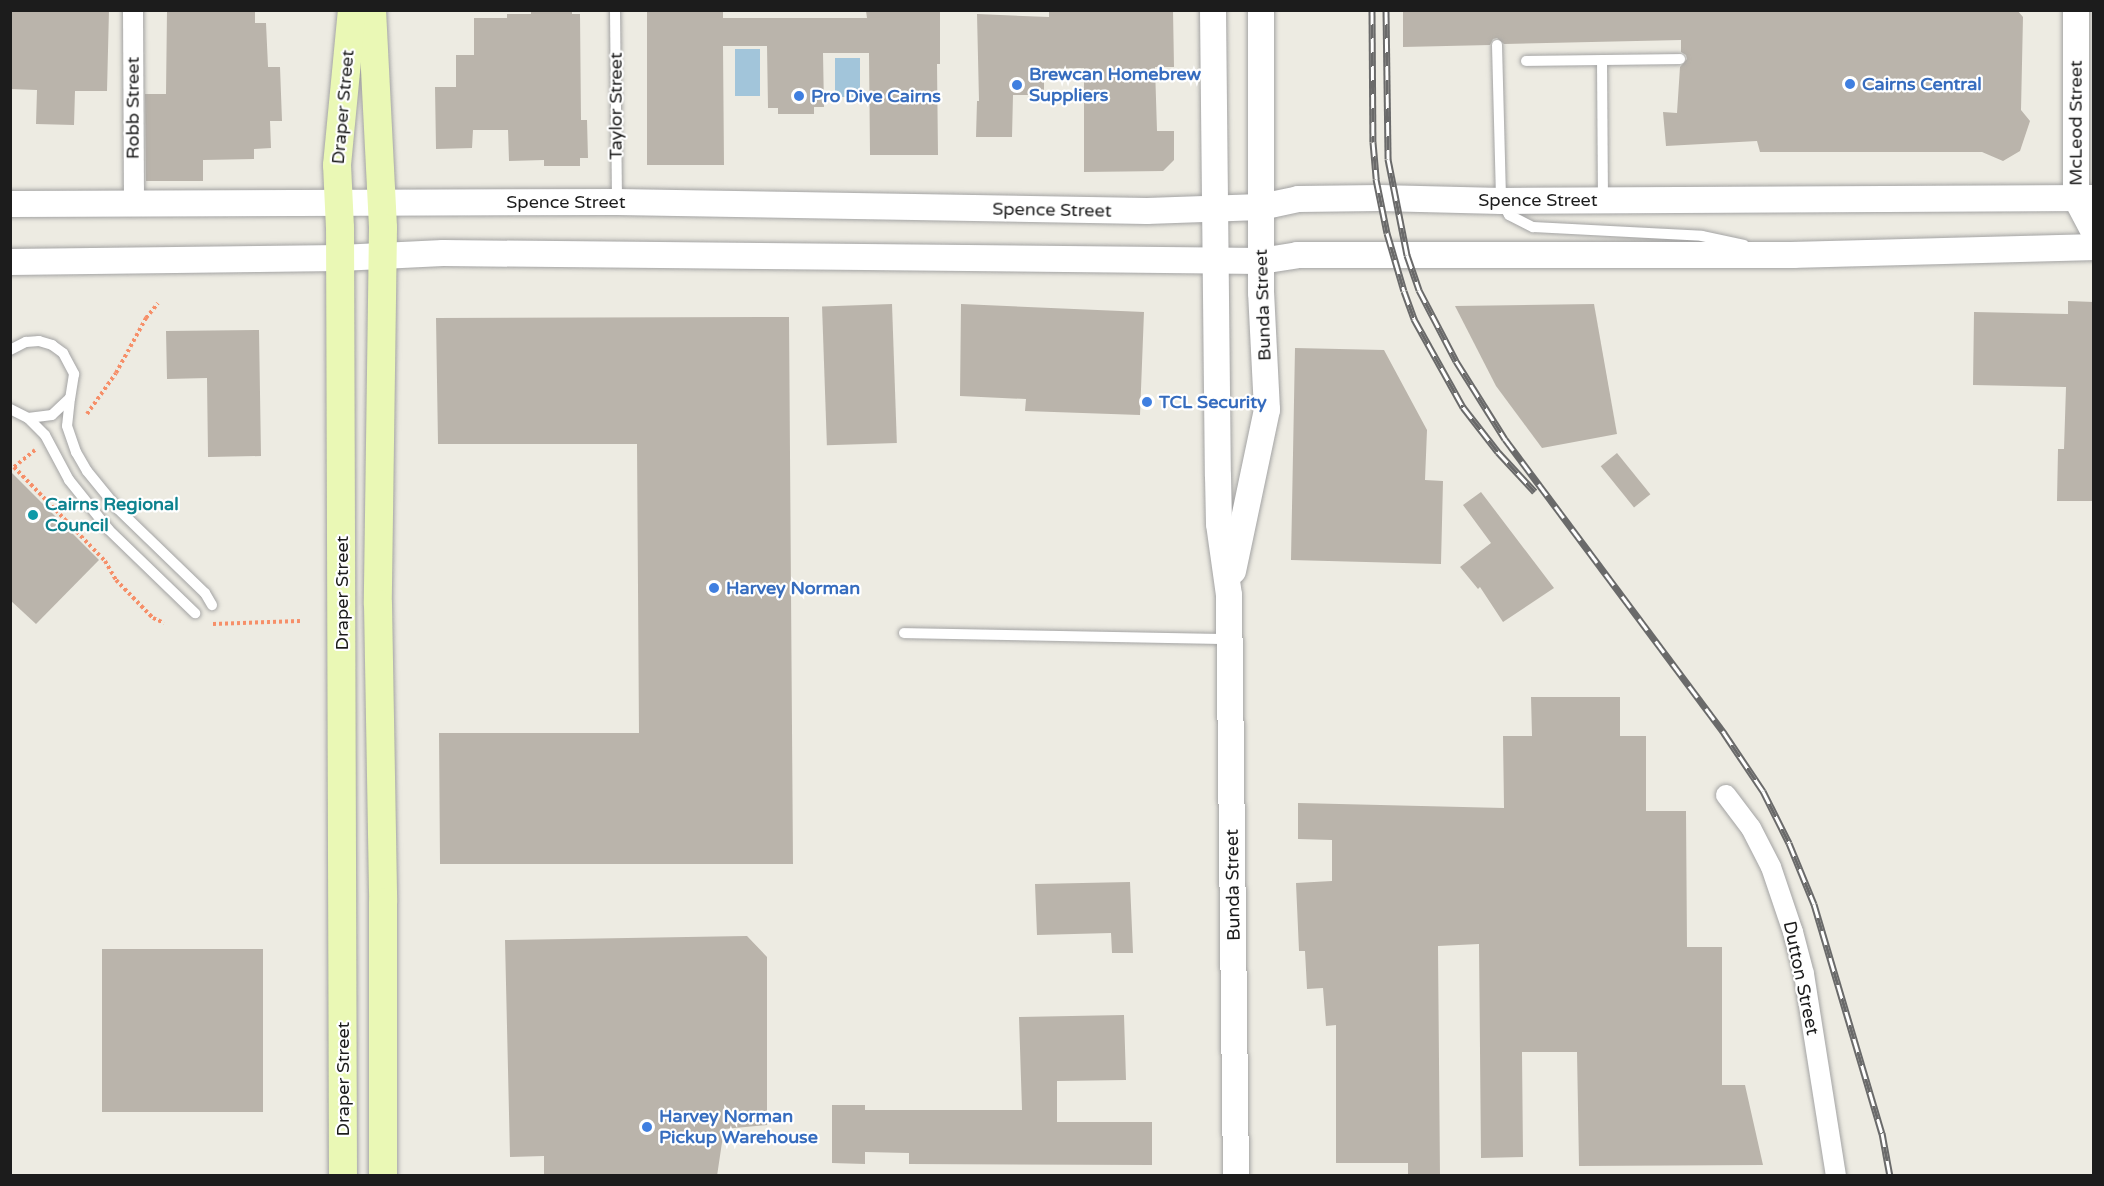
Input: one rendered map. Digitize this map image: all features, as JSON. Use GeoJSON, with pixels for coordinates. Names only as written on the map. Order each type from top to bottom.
{"type":"FeatureCollection","features":[{"type":"Feature","properties":{"kind":"main road","name":"Draper Street"},"geometry":{"type":"LineString","coordinates":[[343,1176],[340,203],[337,165],[352,10]]}},
{"type":"Feature","properties":{"kind":"main road","name":"Draper Street"},"geometry":{"type":"LineString","coordinates":[[372,10],[382,255],[378,604],[383,902],[383,1176]]}},
{"type":"Feature","properties":{"kind":"street","name":"Robb Street"},"geometry":{"type":"LineString","coordinates":[[133,10],[134,205]]}},
{"type":"Feature","properties":{"kind":"street","name":"Bunda Street"},"geometry":{"type":"LineString","coordinates":[[1213,10],[1219,524],[1229,595],[1230,639],[1236,1176]]}},
{"type":"Feature","properties":{"kind":"street","name":"Bunda Street"},"geometry":{"type":"LineString","coordinates":[[1229,595],[1241,525],[1257,466],[1267,410],[1261,261],[1261,10]]}},
{"type":"Feature","properties":{"kind":"street","name":"McLeod Street"},"geometry":{"type":"LineString","coordinates":[[2076,10],[2085,198],[2094,232]]}},
{"type":"Feature","properties":{"kind":"street","name":"Spence Street"},"geometry":{"type":"LineString","coordinates":[[10,204],[617,202],[1147,211],[1261,207],[1298,200],[2085,198]]}},
{"type":"Feature","properties":{"kind":"street"},"geometry":{"type":"LineString","coordinates":[[10,262],[340,258],[454,254],[1261,261],[1298,255],[1794,255],[2094,247]]}},
{"type":"Feature","properties":{"kind":"street","name":"Dutton Street"},"geometry":{"type":"LineString","coordinates":[[1726,795],[1751,828],[1771,867],[1793,932],[1804,974],[1836,1176]]}},
{"type":"Feature","properties":{"kind":"lane","name":"Taylor Street"},"geometry":{"type":"LineString","coordinates":[[615,10],[617,202]]}},
{"type":"Feature","properties":{"kind":"lane"},"geometry":{"type":"LineString","coordinates":[[1497,45],[1501,201],[1509,215],[1533,227],[1702,236],[1794,255]]}},
{"type":"Feature","properties":{"kind":"lane"},"geometry":{"type":"LineString","coordinates":[[1526,62],[1680,59]]}},
{"type":"Feature","properties":{"kind":"lane"},"geometry":{"type":"LineString","coordinates":[[1602,60],[1603,200]]}},
{"type":"Feature","properties":{"kind":"lane"},"geometry":{"type":"LineString","coordinates":[[10,350],[26,342],[39,341],[52,345],[63,353],[74,374],[67,426],[76,452],[87,471],[118,509],[205,593],[212,605]]}},
{"type":"Feature","properties":{"kind":"lane"},"geometry":{"type":"LineString","coordinates":[[28,418],[52,415],[70,398]]}},
{"type":"Feature","properties":{"kind":"lane"},"geometry":{"type":"LineString","coordinates":[[10,409],[28,418],[45,435],[69,480],[109,530],[195,613]]}},
{"type":"Feature","properties":{"kind":"lane"},"geometry":{"type":"LineString","coordinates":[[904,633],[1230,639]]}},
{"type":"Feature","properties":{"kind":"path"},"geometry":{"type":"LineString","coordinates":[[82,419],[116,373],[158,303]]}},
{"type":"Feature","properties":{"kind":"path"},"geometry":{"type":"LineString","coordinates":[[39,447],[14,467],[105,561],[116,580],[153,618],[164,624]]}},
{"type":"Feature","properties":{"kind":"path"},"geometry":{"type":"LineString","coordinates":[[202,624],[300,621]]}},
{"type":"Feature","properties":{"kind":"water"},"geometry":{"type":"Polygon","coordinates":[[[735,49],[760,49],[760,96],[735,96],[735,49]]]}},
{"type":"Feature","properties":{"kind":"water"},"geometry":{"type":"Polygon","coordinates":[[[835,58],[860,58],[860,97],[835,97],[835,58]]]}},
{"type":"Feature","properties":{"kind":"building"},"geometry":{"type":"Polygon","coordinates":[[[10,10],[109,10],[107,91],[75,91],[74,125],[36,124],[37,90],[10,89],[10,10]]]}},
{"type":"Feature","properties":{"kind":"building"},"geometry":{"type":"Polygon","coordinates":[[[167,10],[255,10],[255,23],[266,23],[268,67],[280,67],[282,121],[270,121],[271,148],[254,149],[254,159],[203,160],[203,181],[146,181],[145,94],[166,94],[167,10]]]}},
{"type":"Feature","properties":{"kind":"building"},"geometry":{"type":"Polygon","coordinates":[[[531,10],[572,10],[572,14],[580,14],[581,120],[587,120],[588,158],[580,158],[580,166],[544,166],[544,160],[509,161],[508,130],[473,130],[472,148],[436,149],[435,87],[456,87],[456,55],[474,55],[474,18],[507,18],[507,14],[531,14],[531,10]]]}},
{"type":"Feature","properties":{"kind":"building"},"geometry":{"type":"Polygon","coordinates":[[[647,10],[723,10],[723,18],[867,18],[866,11],[940,11],[940,64],[937,64],[938,155],[870,155],[869,53],[823,53],[824,107],[814,107],[814,114],[778,114],[778,108],[768,108],[767,46],[723,46],[724,165],[647,165],[647,10]]]}},
{"type":"Feature","properties":{"kind":"building"},"geometry":{"type":"Polygon","coordinates":[[[1173,10],[1174,67],[1155,67],[1157,131],[1174,131],[1174,160],[1163,171],[1084,172],[1084,68],[1044,69],[1044,95],[1013,95],[1012,137],[976,137],[977,101],[979,101],[977,14],[1049,17],[1049,12],[1173,10]]]}},
{"type":"Feature","properties":{"kind":"building","name":"Cairns Central"},"geometry":{"type":"Polygon","coordinates":[[[1403,10],[2017,10],[2023,17],[2021,110],[2030,121],[2020,151],[2003,161],[1982,152],[1760,152],[1757,141],[1666,146],[1663,112],[1677,113],[1680,67],[1687,59],[1686,55],[1681,52],[1681,40],[1504,44],[1497,38],[1493,39],[1490,45],[1403,47],[1403,10]]]}},
{"type":"Feature","properties":{"kind":"building"},"geometry":{"type":"Polygon","coordinates":[[[2068,301],[2094,302],[2094,501],[2057,501],[2058,449],[2064,449],[2066,387],[1973,385],[1974,312],[2068,314],[2068,301]]]}},
{"type":"Feature","properties":{"kind":"building"},"geometry":{"type":"Polygon","coordinates":[[[892,304],[897,443],[827,445],[822,306],[892,304]]]}},
{"type":"Feature","properties":{"kind":"building"},"geometry":{"type":"Polygon","coordinates":[[[961,304],[1144,312],[1140,415],[1025,411],[1026,399],[960,396],[961,304]]]}},
{"type":"Feature","properties":{"kind":"building"},"geometry":{"type":"Polygon","coordinates":[[[1594,304],[1617,434],[1542,448],[1496,386],[1455,306],[1594,304]]]}},
{"type":"Feature","properties":{"kind":"building","name":"Harvey Norman"},"geometry":{"type":"Polygon","coordinates":[[[789,317],[793,864],[440,864],[439,733],[639,733],[637,444],[438,444],[436,318],[789,317]]]}},
{"type":"Feature","properties":{"kind":"building"},"geometry":{"type":"Polygon","coordinates":[[[259,330],[261,456],[208,457],[207,378],[167,379],[166,331],[259,330]]]}},
{"type":"Feature","properties":{"kind":"building"},"geometry":{"type":"Polygon","coordinates":[[[1295,348],[1384,350],[1427,430],[1425,480],[1443,481],[1441,564],[1291,560],[1295,348]]]}},
{"type":"Feature","properties":{"kind":"building"},"geometry":{"type":"Polygon","coordinates":[[[1617,453],[1650,494],[1634,507],[1601,466],[1617,453]]]}},
{"type":"Feature","properties":{"kind":"building","name":"Cairns Regional Council"},"geometry":{"type":"Polygon","coordinates":[[[10,471],[99,560],[36,624],[10,600],[10,471]]]}},
{"type":"Feature","properties":{"kind":"building"},"geometry":{"type":"Polygon","coordinates":[[[1481,492],[1554,588],[1503,622],[1480,587],[1478,589],[1460,567],[1491,543],[1463,505],[1481,492]]]}},
{"type":"Feature","properties":{"kind":"building"},"geometry":{"type":"Polygon","coordinates":[[[1531,697],[1620,697],[1620,736],[1646,736],[1646,811],[1686,811],[1687,947],[1722,947],[1722,1085],[1745,1085],[1763,1165],[1579,1166],[1577,1052],[1522,1052],[1523,1157],[1481,1158],[1479,944],[1438,946],[1440,1176],[1408,1176],[1408,1163],[1336,1163],[1336,1025],[1326,1026],[1323,988],[1307,989],[1305,951],[1299,951],[1296,883],[1332,881],[1332,840],[1298,839],[1298,803],[1504,808],[1503,736],[1532,736],[1531,697]]]}},
{"type":"Feature","properties":{"kind":"building"},"geometry":{"type":"Polygon","coordinates":[[[1130,882],[1133,953],[1112,953],[1111,933],[1037,935],[1035,884],[1130,882]]]}},
{"type":"Feature","properties":{"kind":"building"},"geometry":{"type":"Polygon","coordinates":[[[747,936],[767,957],[767,1125],[724,1129],[717,1176],[544,1176],[544,1156],[510,1157],[505,940],[747,936]]]}},
{"type":"Feature","properties":{"kind":"building"},"geometry":{"type":"Polygon","coordinates":[[[102,949],[263,949],[263,1112],[102,1112],[102,949]]]}},
{"type":"Feature","properties":{"kind":"building"},"geometry":{"type":"Polygon","coordinates":[[[1124,1015],[1126,1080],[1057,1081],[1057,1122],[1152,1122],[1152,1165],[909,1164],[909,1153],[865,1152],[865,1164],[832,1163],[832,1105],[865,1105],[865,1110],[1022,1110],[1019,1017],[1124,1015]]]}},
{"type":"Feature","properties":{"kind":"railway"},"geometry":{"type":"LineString","coordinates":[[1372,10],[1373,142],[1376,179],[1387,233],[1404,291],[1414,319],[1463,407],[1498,452],[1535,492]]}},
{"type":"Feature","properties":{"kind":"railway"},"geometry":{"type":"LineString","coordinates":[[1386,10],[1388,159],[1407,255],[1419,290],[1456,361],[1505,439],[1724,733],[1763,791],[1789,843],[1814,904],[1882,1133],[1890,1176]]}},
{"type":"Feature","properties":{"kind":"place","name":"Cairns Central"},"geometry":{"type":"Point","coordinates":[1850,84]}},
{"type":"Feature","properties":{"kind":"place","name":"Brewcan Homebrew Suppliers"},"geometry":{"type":"Point","coordinates":[1017,85]}},
{"type":"Feature","properties":{"kind":"place","name":"Pro Dive Cairns"},"geometry":{"type":"Point","coordinates":[799,96]}},
{"type":"Feature","properties":{"kind":"place","name":"TCL Security"},"geometry":{"type":"Point","coordinates":[1147,402]}},
{"type":"Feature","properties":{"kind":"place","name":"Cairns Regional Council"},"geometry":{"type":"Point","coordinates":[33,515]}},
{"type":"Feature","properties":{"kind":"place","name":"Harvey Norman"},"geometry":{"type":"Point","coordinates":[714,588]}},
{"type":"Feature","properties":{"kind":"place","name":"Harvey Norman Pickup Warehouse"},"geometry":{"type":"Point","coordinates":[647,1127]}}]}
